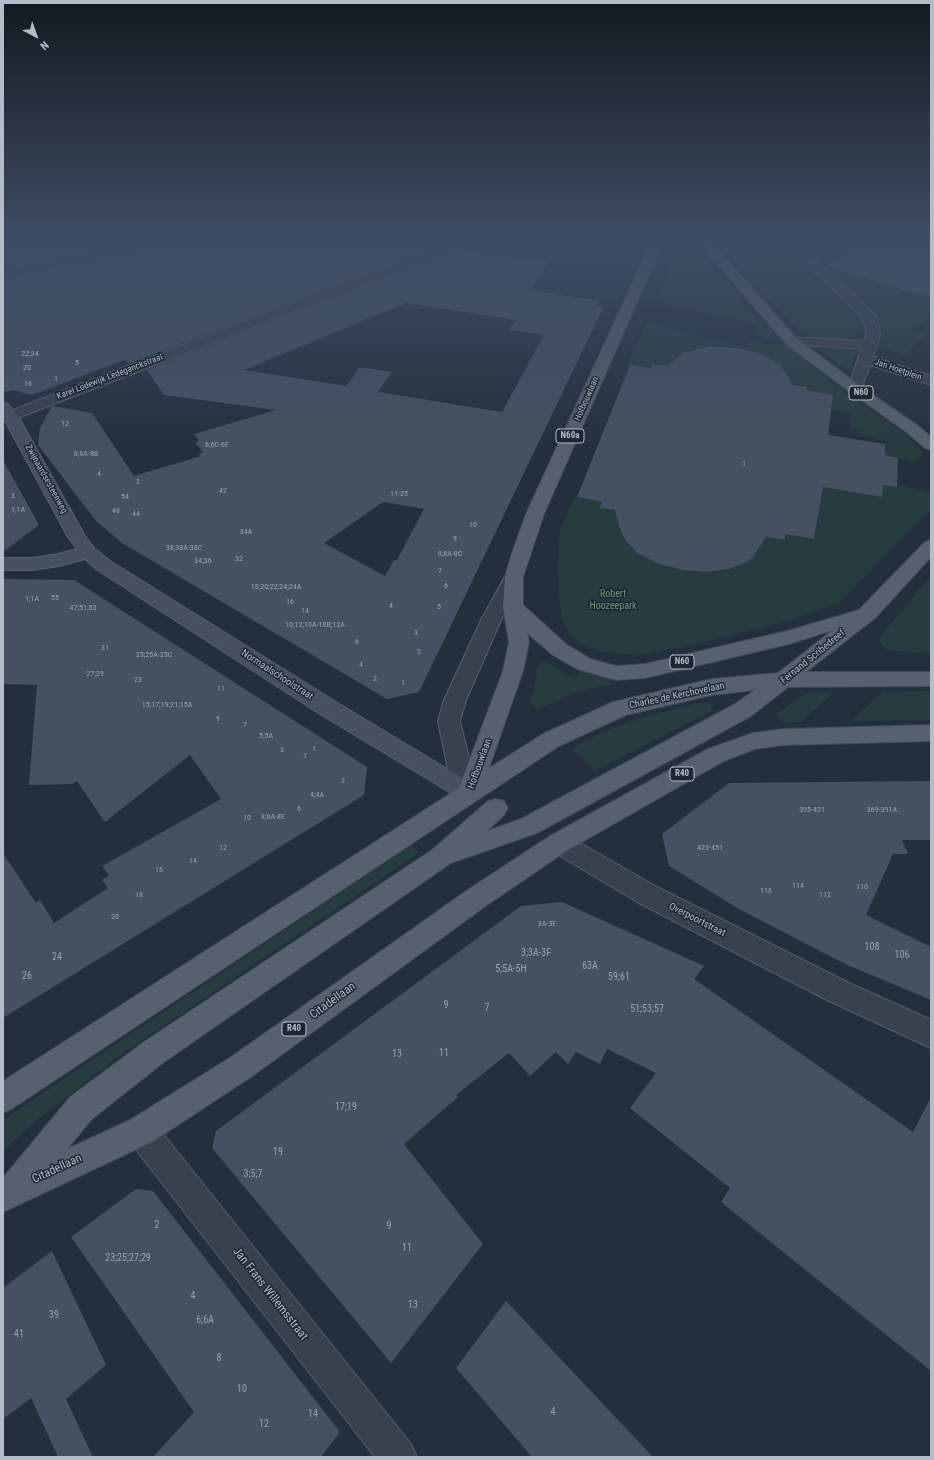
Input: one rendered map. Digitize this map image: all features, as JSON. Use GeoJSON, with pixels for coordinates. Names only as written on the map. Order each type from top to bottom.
{"type":"FeatureCollection","features":[{"type":"Feature","properties":{"kind":"main road","name":"Hofbouwlaan"},"geometry":{"type":"LineString","coordinates":[[469,793],[513,671],[519,642],[513,607],[514,577],[535,514],[625,313]]}},
{"type":"Feature","properties":{"kind":"main road","name":"N60"},"geometry":{"type":"LineString","coordinates":[[767,313],[791,341],[855,389],[911,428],[931,445]]}},
{"type":"Feature","properties":{"kind":"main road","name":"Fernand Scribedreef"},"geometry":{"type":"LineString","coordinates":[[529,826],[743,710],[784,680],[868,613],[931,546]]}},
{"type":"Feature","properties":{"kind":"main road","name":"N60"},"geometry":{"type":"LineString","coordinates":[[513,607],[533,627],[560,650],[584,664],[616,673],[645,671],[774,641],[868,613]]}},
{"type":"Feature","properties":{"kind":"main road","name":"Charles de Kerchovelaan"},"geometry":{"type":"LineString","coordinates":[[469,793],[551,740],[620,708],[712,687],[784,680],[931,679]]}},
{"type":"Feature","properties":{"kind":"main road","name":"R40"},"geometry":{"type":"LineString","coordinates":[[559,843],[716,755],[753,742],[784,737],[815,735],[931,733]]}},
{"type":"Feature","properties":{"kind":"main road","name":"Overpoortstraat"},"geometry":{"type":"LineString","coordinates":[[469,793],[559,843]]}},
{"type":"Feature","properties":{"kind":"main road"},"geometry":{"type":"LineString","coordinates":[[3,1098],[469,793]]}},
{"type":"Feature","properties":{"kind":"main road","name":"Citadellaan"},"geometry":{"type":"LineString","coordinates":[[8,1193],[81,1108],[154,1052],[441,857],[496,808]]}},
{"type":"Feature","properties":{"kind":"main road","name":"Citadellaan"},"geometry":{"type":"LineString","coordinates":[[441,857],[529,826]]}},
{"type":"Feature","properties":{"kind":"main road","name":"Citadellaan"},"geometry":{"type":"LineString","coordinates":[[8,1193],[141,1131],[178,1108],[241,1067],[478,897],[559,843]]}},
{"type":"Feature","properties":{"kind":"street","name":"Karel Lodewijk Ledeganckstraat"},"geometry":{"type":"LineString","coordinates":[[7,411],[276,313]]}},
{"type":"Feature","properties":{"kind":"street","name":"Jan Hoetplein"},"geometry":{"type":"LineString","coordinates":[[855,389],[872,335],[872,325],[866,313]]}},
{"type":"Feature","properties":{"kind":"street","name":"Jan Hoetplein"},"geometry":{"type":"LineString","coordinates":[[791,341],[870,345]]}},
{"type":"Feature","properties":{"kind":"street","name":"Jan Hoetplein"},"geometry":{"type":"LineString","coordinates":[[865,359],[931,381]]}},
{"type":"Feature","properties":{"kind":"street","name":"Zwijnaardsesteenweg"},"geometry":{"type":"LineString","coordinates":[[7,411],[77,537],[88,552]]}},
{"type":"Feature","properties":{"kind":"street"},"geometry":{"type":"LineString","coordinates":[[3,564],[33,564],[60,560],[88,552]]}},
{"type":"Feature","properties":{"kind":"street","name":"Normaalschoolstraat"},"geometry":{"type":"LineString","coordinates":[[88,552],[109,569],[328,708],[469,793]]}},
{"type":"Feature","properties":{"kind":"street","name":"Hofbouwlaan"},"geometry":{"type":"LineString","coordinates":[[469,793],[462,778],[449,721],[455,700],[492,618],[514,577]]}},
{"type":"Feature","properties":{"kind":"street","name":"Overpoortstraat"},"geometry":{"type":"LineString","coordinates":[[559,843],[648,895],[837,991],[931,1034]]}},
{"type":"Feature","properties":{"kind":"street","name":"Jan Frans Willemsstraat"},"geometry":{"type":"LineString","coordinates":[[141,1131],[398,1457]]}},
{"type":"Feature","properties":{"kind":"green space"},"geometry":{"type":"Polygon","coordinates":[[[708,313],[755,313],[779,339],[770,339],[754,335],[758,326],[708,313]]]}},
{"type":"Feature","properties":{"kind":"green space"},"geometry":{"type":"Polygon","coordinates":[[[781,313],[858,313],[864,324],[864,331],[855,337],[833,340],[807,336],[781,313]]]}},
{"type":"Feature","properties":{"kind":"green space"},"geometry":{"type":"Polygon","coordinates":[[[872,313],[931,313],[931,316],[914,331],[927,335],[904,355],[882,347],[877,348],[881,335],[880,324],[872,313]]]}},
{"type":"Feature","properties":{"kind":"green space"},"geometry":{"type":"Polygon","coordinates":[[[647,322],[748,348],[751,340],[768,345],[785,344],[844,392],[903,432],[921,450],[922,455],[919,459],[912,461],[885,455],[884,441],[857,436],[857,430],[850,428],[852,413],[831,410],[833,395],[806,390],[807,387],[788,384],[789,377],[780,364],[767,356],[750,350],[730,346],[710,346],[683,353],[675,359],[671,367],[652,364],[651,368],[627,365],[647,322]]]}},
{"type":"Feature","properties":{"kind":"green space"},"geometry":{"type":"Polygon","coordinates":[[[819,348],[855,350],[857,352],[850,371],[839,365],[819,348]]]}},
{"type":"Feature","properties":{"kind":"green space","name":"Robert Hoozeepark"},"geometry":{"type":"Polygon","coordinates":[[[883,485],[897,487],[898,485],[931,492],[931,509],[838,603],[791,620],[688,646],[634,655],[599,651],[580,643],[569,634],[561,616],[557,568],[560,530],[574,497],[602,502],[600,508],[621,511],[619,525],[621,532],[632,549],[646,558],[670,568],[706,572],[729,569],[747,562],[758,551],[763,536],[785,540],[785,534],[814,539],[818,518],[814,517],[819,486],[881,497],[883,485]]]}},
{"type":"Feature","properties":{"kind":"green space"},"geometry":{"type":"Polygon","coordinates":[[[931,576],[931,654],[888,650],[881,644],[880,637],[931,576]]]}},
{"type":"Feature","properties":{"kind":"green space"},"geometry":{"type":"Polygon","coordinates":[[[547,662],[565,674],[577,679],[579,670],[611,680],[610,685],[572,694],[538,709],[530,703],[539,663],[547,662]]]}},
{"type":"Feature","properties":{"kind":"green space"},"geometry":{"type":"Polygon","coordinates":[[[931,691],[931,720],[851,721],[883,692],[931,691]]]}},
{"type":"Feature","properties":{"kind":"green space"},"geometry":{"type":"Polygon","coordinates":[[[814,692],[834,692],[801,722],[784,722],[777,717],[778,713],[804,694],[814,692]]]}},
{"type":"Feature","properties":{"kind":"green space"},"geometry":{"type":"Polygon","coordinates":[[[703,702],[710,703],[712,706],[711,711],[595,771],[571,748],[607,730],[650,715],[703,702]]]}},
{"type":"Feature","properties":{"kind":"green space"},"geometry":{"type":"Polygon","coordinates":[[[411,845],[419,853],[122,1054],[37,1120],[3,1151],[3,1120],[411,845]]]}},
{"type":"Feature","properties":{"kind":"building"},"geometry":{"type":"Polygon","coordinates":[[[3,313],[261,313],[130,363],[124,360],[32,395],[14,390],[3,392],[3,313]]]}},
{"type":"Feature","properties":{"kind":"building"},"geometry":{"type":"Polygon","coordinates":[[[294,313],[381,313],[244,370],[346,386],[359,368],[392,372],[378,392],[502,412],[544,335],[509,330],[516,320],[472,313],[601,313],[419,692],[387,699],[122,543],[96,521],[38,445],[40,428],[52,406],[92,413],[134,476],[201,456],[199,454],[203,452],[195,442],[199,441],[194,434],[276,410],[164,395],[147,370],[144,371],[294,313]],[[383,502],[324,543],[385,576],[394,560],[397,560],[424,509],[383,502]]]}},
{"type":"Feature","properties":{"kind":"building"},"geometry":{"type":"Polygon","coordinates":[[[710,346],[739,348],[759,353],[780,364],[792,385],[807,387],[806,390],[833,395],[828,435],[885,444],[885,455],[898,458],[897,487],[883,485],[882,497],[823,487],[814,539],[785,534],[785,540],[766,537],[753,557],[747,562],[729,569],[706,572],[682,570],[659,564],[637,553],[626,541],[621,532],[615,510],[600,508],[602,502],[577,497],[630,365],[651,368],[652,364],[667,366],[683,353],[710,346]]]}},
{"type":"Feature","properties":{"kind":"building"},"geometry":{"type":"Polygon","coordinates":[[[3,460],[39,525],[3,552],[3,460]]]}},
{"type":"Feature","properties":{"kind":"building"},"geometry":{"type":"Polygon","coordinates":[[[3,579],[74,580],[367,767],[364,795],[3,1018],[3,853],[36,903],[40,900],[54,923],[108,888],[102,880],[109,875],[102,866],[221,799],[190,755],[105,822],[77,781],[72,784],[29,785],[37,685],[3,684],[3,579]]]}},
{"type":"Feature","properties":{"kind":"building"},"geometry":{"type":"Polygon","coordinates":[[[931,781],[931,840],[902,840],[908,854],[893,854],[866,915],[931,947],[931,1000],[845,964],[739,909],[669,866],[662,834],[729,783],[931,781]]]}},
{"type":"Feature","properties":{"kind":"building"},"geometry":{"type":"Polygon","coordinates":[[[562,902],[704,966],[694,979],[913,1132],[931,1097],[931,1371],[721,1202],[730,1188],[630,1108],[656,1073],[607,1049],[600,1064],[576,1052],[568,1064],[556,1052],[530,1076],[509,1053],[456,1095],[458,1097],[404,1144],[483,1244],[391,1363],[212,1148],[216,1131],[521,906],[562,902]]]}},
{"type":"Feature","properties":{"kind":"building"},"geometry":{"type":"Polygon","coordinates":[[[136,1189],[153,1191],[340,1432],[321,1457],[153,1457],[194,1412],[71,1237],[136,1189]]]}},
{"type":"Feature","properties":{"kind":"building"},"geometry":{"type":"Polygon","coordinates":[[[52,1251],[106,1365],[66,1399],[93,1457],[58,1457],[31,1398],[3,1419],[3,1288],[52,1251]]]}},
{"type":"Feature","properties":{"kind":"building"},"geometry":{"type":"Polygon","coordinates":[[[506,1301],[653,1457],[532,1457],[456,1368],[506,1301]]]}}]}
